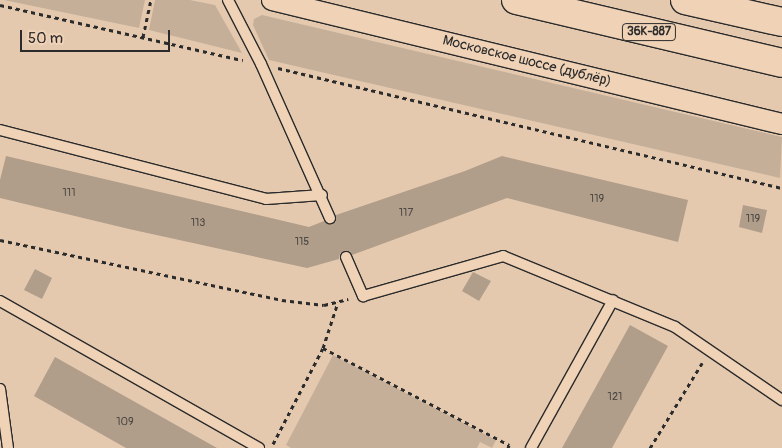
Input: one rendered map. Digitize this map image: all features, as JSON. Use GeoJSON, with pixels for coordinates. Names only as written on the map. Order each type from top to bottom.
{"type":"FeatureCollection","features":[{"type":"Feature","properties":{"kind":"main road","name":"36К-887"},"geometry":{"type":"LineString","coordinates":[[516,0],[782,63]]}},
{"type":"Feature","properties":{"kind":"main road","name":"36К-887"},"geometry":{"type":"LineString","coordinates":[[592,0],[782,44]]}},
{"type":"Feature","properties":{"kind":"main road"},"geometry":{"type":"LineString","coordinates":[[684,0],[782,22]]}},
{"type":"Feature","properties":{"kind":"street","name":"Московское шоссе (дублёр)"},"geometry":{"type":"LineString","coordinates":[[272,0],[782,124]]}},
{"type":"Feature","properties":{"kind":"lane"},"geometry":{"type":"LineString","coordinates":[[228,0],[261,64],[322,195],[330,218]]}},
{"type":"Feature","properties":{"kind":"lane"},"geometry":{"type":"LineString","coordinates":[[0,130],[266,199],[322,195]]}},
{"type":"Feature","properties":{"kind":"lane"},"geometry":{"type":"LineString","coordinates":[[346,257],[363,296],[503,256],[675,327],[782,400]]}},
{"type":"Feature","properties":{"kind":"lane"},"geometry":{"type":"LineString","coordinates":[[531,448],[613,300]]}},
{"type":"Feature","properties":{"kind":"lane"},"geometry":{"type":"LineString","coordinates":[[0,301],[259,448]]}},
{"type":"Feature","properties":{"kind":"lane"},"geometry":{"type":"LineString","coordinates":[[0,389],[8,448]]}},
{"type":"Feature","properties":{"kind":"path"},"geometry":{"type":"LineString","coordinates":[[143,36],[150,0]]}},
{"type":"Feature","properties":{"kind":"path"},"geometry":{"type":"LineString","coordinates":[[0,5],[143,36],[781,188],[782,181]]}},
{"type":"Feature","properties":{"kind":"path"},"geometry":{"type":"LineString","coordinates":[[0,240],[282,300],[324,305],[363,296]]}},
{"type":"Feature","properties":{"kind":"path"},"geometry":{"type":"LineString","coordinates":[[271,448],[323,348],[338,302]]}},
{"type":"Feature","properties":{"kind":"path"},"geometry":{"type":"LineString","coordinates":[[323,348],[509,445],[508,448]]}},
{"type":"Feature","properties":{"kind":"path"},"geometry":{"type":"LineString","coordinates":[[650,448],[710,351]]}},
{"type":"Feature","properties":{"kind":"shaded area"},"geometry":{"type":"Polygon","coordinates":[[[4,0],[145,0],[139,28],[4,0]]]}},
{"type":"Feature","properties":{"kind":"shaded area"},"geometry":{"type":"Polygon","coordinates":[[[155,0],[190,0],[215,5],[242,53],[149,30],[155,0]]]}},
{"type":"Feature","properties":{"kind":"shaded area"},"geometry":{"type":"Polygon","coordinates":[[[262,15],[782,137],[780,178],[269,60],[253,25],[254,19],[262,15]]]}},
{"type":"Feature","properties":{"kind":"shaded area"},"geometry":{"type":"Polygon","coordinates":[[[333,355],[496,440],[492,448],[480,442],[477,448],[291,448],[286,445],[333,355]]]}},
{"type":"Feature","properties":{"kind":"building"},"geometry":{"type":"Polygon","coordinates":[[[6,156],[309,227],[324,221],[332,224],[336,222],[336,215],[465,171],[502,156],[688,200],[678,242],[507,198],[352,255],[350,251],[344,251],[340,253],[339,259],[307,268],[129,229],[0,198],[0,180],[6,156]]]}},
{"type":"Feature","properties":{"kind":"building"},"geometry":{"type":"Polygon","coordinates":[[[743,205],[767,210],[762,233],[739,227],[743,205]]]}},
{"type":"Feature","properties":{"kind":"building"},"geometry":{"type":"Polygon","coordinates":[[[35,269],[52,278],[42,299],[24,290],[35,269]]]}},
{"type":"Feature","properties":{"kind":"building"},"geometry":{"type":"Polygon","coordinates":[[[473,272],[491,281],[479,301],[462,291],[473,272]]]}},
{"type":"Feature","properties":{"kind":"building"},"geometry":{"type":"Polygon","coordinates":[[[630,325],[668,346],[612,448],[562,448],[630,325]]]}},
{"type":"Feature","properties":{"kind":"building"},"geometry":{"type":"Polygon","coordinates":[[[55,357],[217,448],[126,448],[34,396],[55,357]]]}}]}
